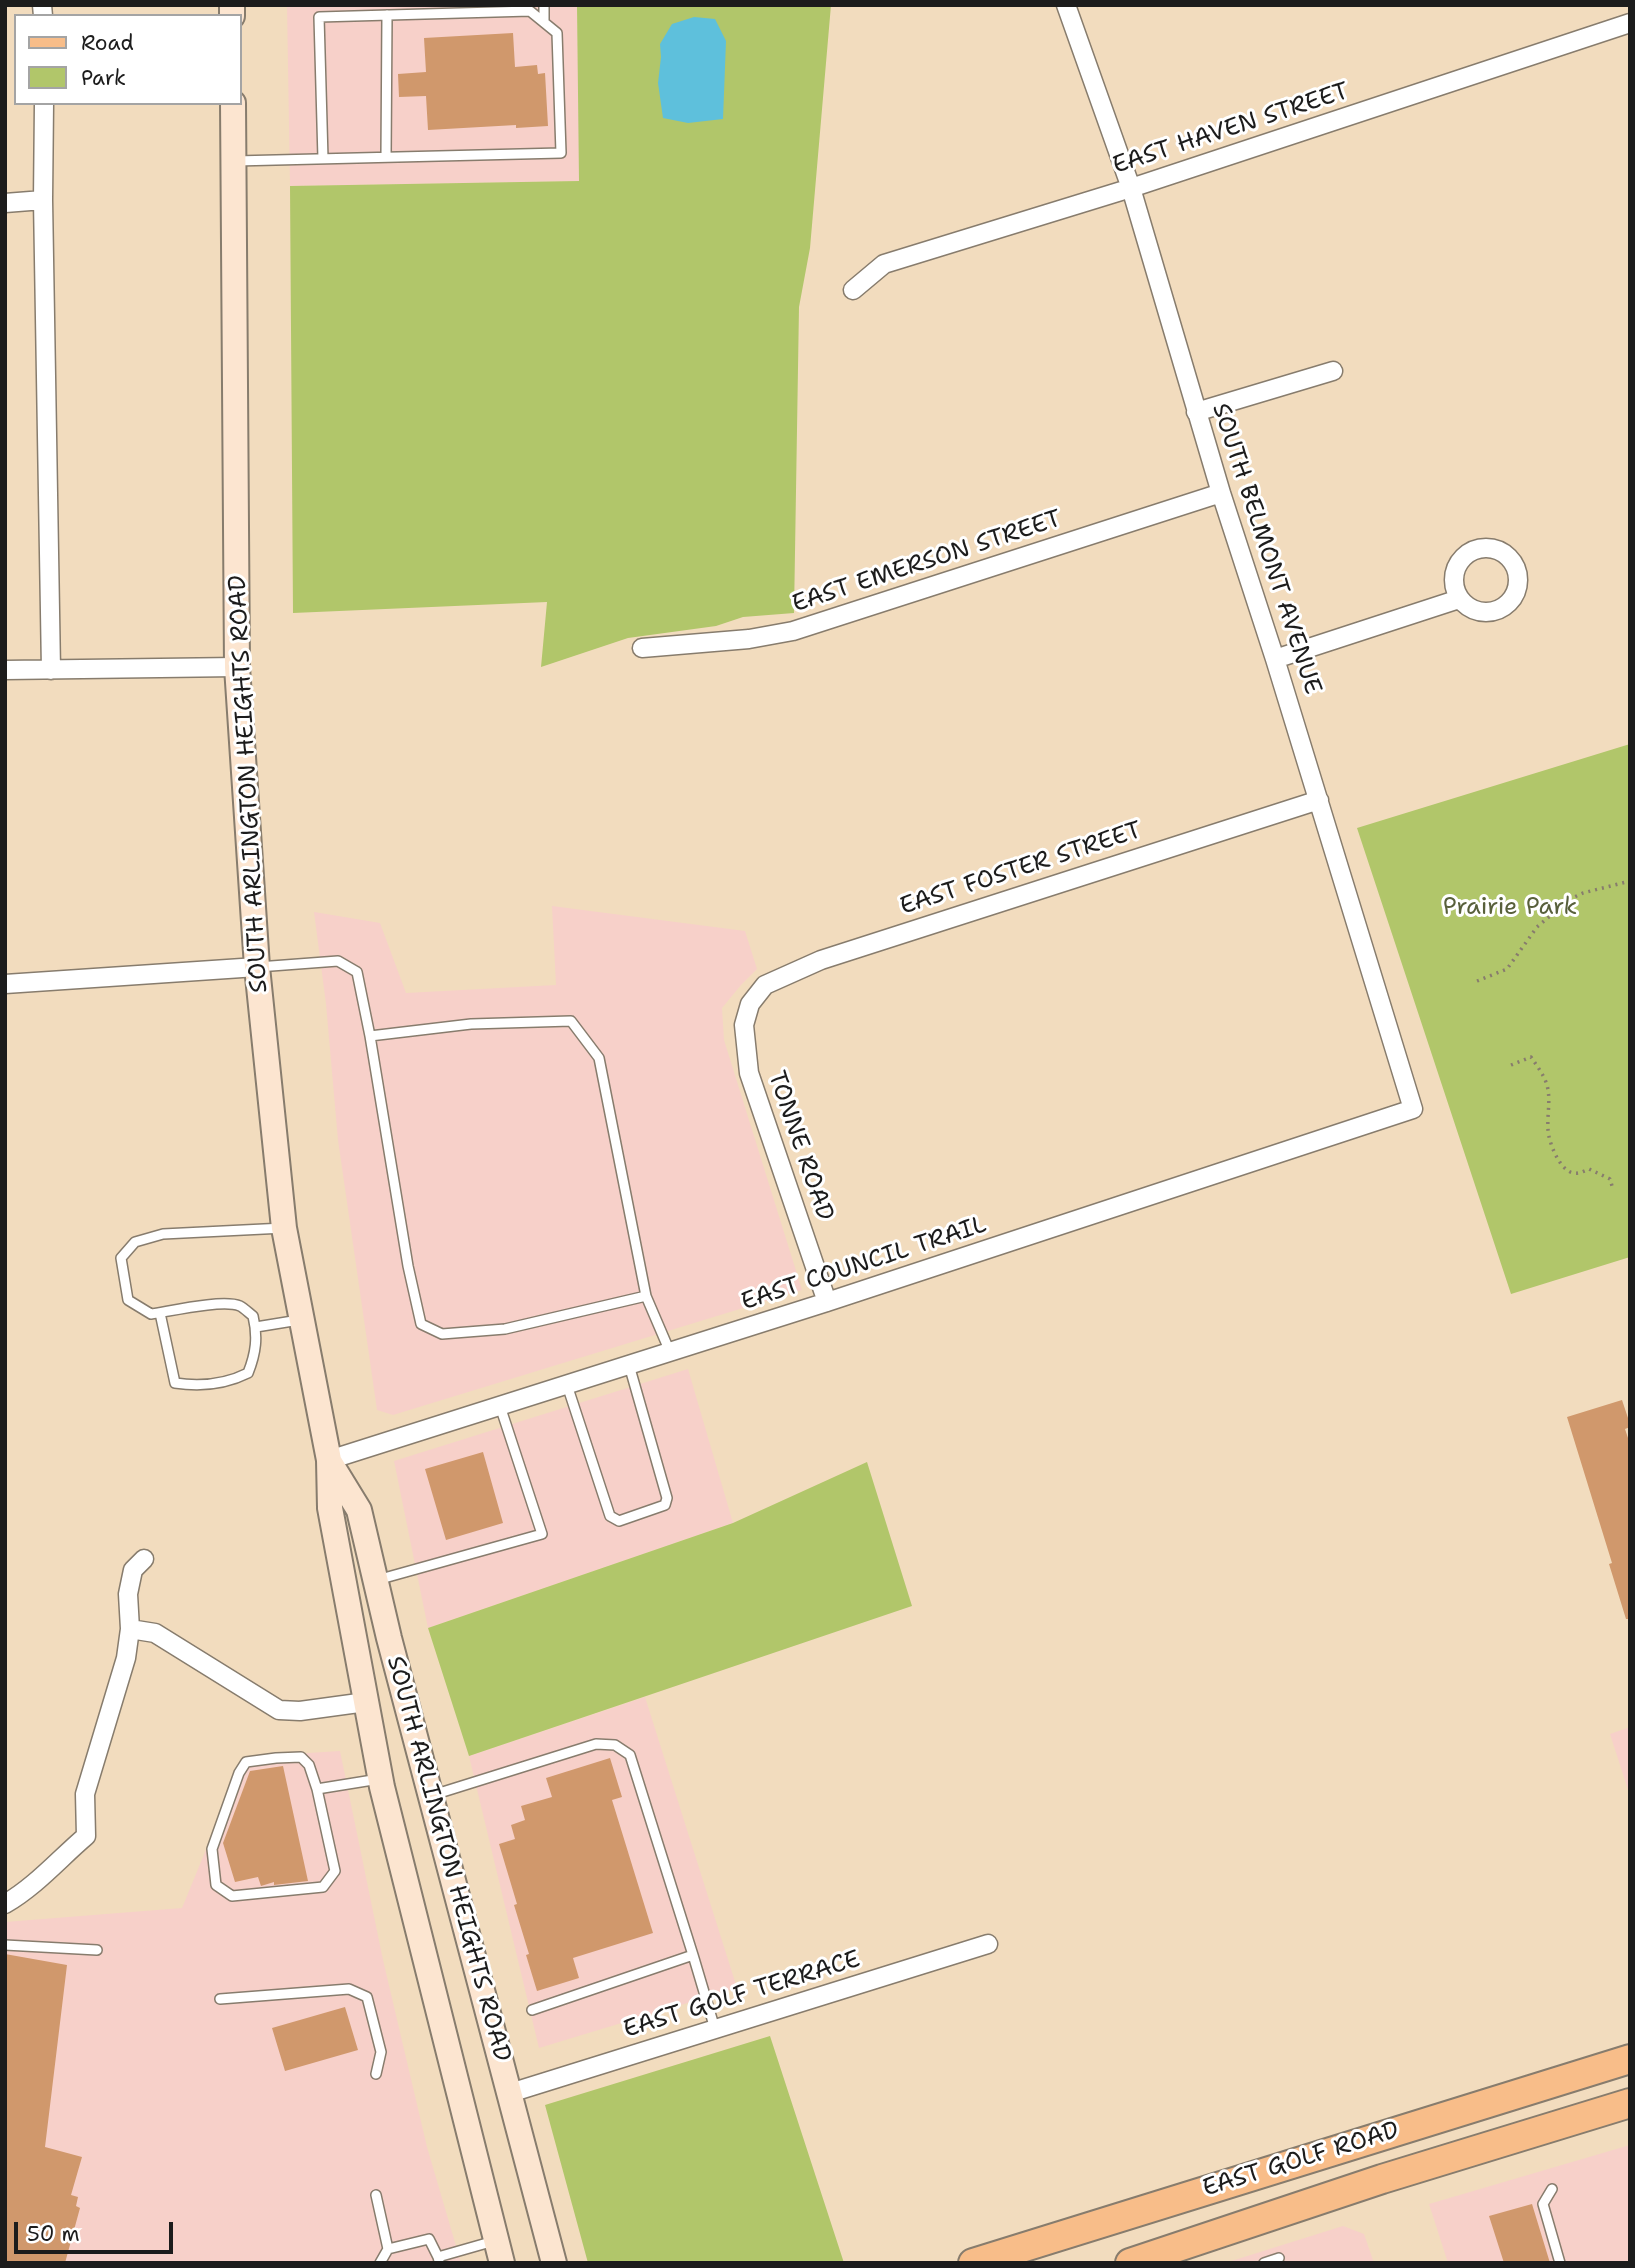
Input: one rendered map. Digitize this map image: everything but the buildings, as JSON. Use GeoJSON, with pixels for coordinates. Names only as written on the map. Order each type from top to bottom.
{"type":"FeatureCollection","features":[{"type":"Feature","properties":{"kind":"main road","name":"SOUTH ARLINGTON HEIGHTS ROAD"},"geometry":{"type":"LineString","coordinates":[[233,105],[237,667],[257,967],[284,1228],[329,1460],[330,1508],[381,1779],[500,2252]]}},
{"type":"Feature","properties":{"kind":"main road","name":"SOUTH ARLINGTON HEIGHTS ROAD"},"geometry":{"type":"LineString","coordinates":[[329,1460],[359,1510],[554,2263]]}},
{"type":"Feature","properties":{"kind":"main road","name":"EAST GOLF ROAD"},"geometry":{"type":"LineString","coordinates":[[973,2263],[1630,2059]]}},
{"type":"Feature","properties":{"kind":"main road","name":"EAST GOLF ROAD"},"geometry":{"type":"LineString","coordinates":[[1130,2263],[1382,2179],[1630,2103]]}},
{"type":"Feature","properties":{"kind":"street","name":"SOUTH BELMONT AVENUE"},"geometry":{"type":"LineString","coordinates":[[1066,5],[1131,188],[1196,412],[1319,800],[1413,1109]]}},
{"type":"Feature","properties":{"kind":"street","name":"EAST HAVEN STREET"},"geometry":{"type":"LineString","coordinates":[[853,290],[884,264],[1131,188],[1630,23]]}},
{"type":"Feature","properties":{"kind":"street"},"geometry":{"type":"LineString","coordinates":[[44,105],[43,200],[51,670]]}},
{"type":"Feature","properties":{"kind":"street"},"geometry":{"type":"LineString","coordinates":[[5,203],[43,200]]}},
{"type":"Feature","properties":{"kind":"street"},"geometry":{"type":"LineString","coordinates":[[1196,412],[1334,371]]}},
{"type":"Feature","properties":{"kind":"street","name":"EAST EMERSON STREET"},"geometry":{"type":"LineString","coordinates":[[642,648],[749,639],[793,631],[1221,493]]}},
{"type":"Feature","properties":{"kind":"street"},"geometry":{"type":"LineString","coordinates":[[1275,659],[1459,599]]}},
{"type":"Feature","properties":{"kind":"street"},"geometry":{"type":"LineString","coordinates":[[5,670],[237,667]]}},
{"type":"Feature","properties":{"kind":"street","name":"EAST FOSTER STREET"},"geometry":{"type":"LineString","coordinates":[[750,1004],[765,985],[821,960],[1319,800]]}},
{"type":"Feature","properties":{"kind":"street"},"geometry":{"type":"LineString","coordinates":[[5,984],[257,967]]}},
{"type":"Feature","properties":{"kind":"street","name":"TONNE ROAD"},"geometry":{"type":"LineString","coordinates":[[750,1004],[744,1025],[749,1073],[827,1302]]}},
{"type":"Feature","properties":{"kind":"street","name":"EAST COUNCIL TRAIL"},"geometry":{"type":"LineString","coordinates":[[329,1460],[827,1302],[1413,1109]]}},
{"type":"Feature","properties":{"kind":"street"},"geometry":{"type":"LineString","coordinates":[[5,1904],[34,1885],[86,1836],[85,1794],[126,1658],[130,1629],[128,1594],[133,1570],[144,1559]]}},
{"type":"Feature","properties":{"kind":"street"},"geometry":{"type":"LineString","coordinates":[[130,1629],[155,1633],[279,1710],[300,1711],[366,1702]]}},
{"type":"Feature","properties":{"kind":"street","name":"EAST GOLF TERRACE"},"geometry":{"type":"LineString","coordinates":[[510,2092],[988,1944]]}},
{"type":"Feature","properties":{"kind":"lane"},"geometry":{"type":"LineString","coordinates":[[544,5],[544,22]]}},
{"type":"Feature","properties":{"kind":"lane"},"geometry":{"type":"LineString","coordinates":[[233,161],[386,158],[561,153],[558,33],[530,11],[319,17],[323,159]]}},
{"type":"Feature","properties":{"kind":"lane"},"geometry":{"type":"LineString","coordinates":[[386,158],[387,15]]}},
{"type":"Feature","properties":{"kind":"lane"},"geometry":{"type":"LineString","coordinates":[[257,967],[338,961],[358,972],[408,1266],[421,1324],[442,1334],[505,1329],[646,1296]]}},
{"type":"Feature","properties":{"kind":"lane"},"geometry":{"type":"LineString","coordinates":[[370,1035],[471,1024],[571,1021],[599,1058],[646,1296],[670,1352]]}},
{"type":"Feature","properties":{"kind":"lane"},"geometry":{"type":"LineString","coordinates":[[160,1313],[175,1383],[198,1387],[232,1381],[248,1373],[255,1356],[254,1316],[238,1305],[209,1304],[151,1314],[128,1300],[121,1258],[135,1242],[163,1234],[284,1228]]}},
{"type":"Feature","properties":{"kind":"lane"},"geometry":{"type":"LineString","coordinates":[[256,1327],[302,1320]]}},
{"type":"Feature","properties":{"kind":"lane"},"geometry":{"type":"LineString","coordinates":[[567,1385],[610,1516],[619,1521],[665,1506],[667,1498],[629,1365]]}},
{"type":"Feature","properties":{"kind":"lane"},"geometry":{"type":"LineString","coordinates":[[375,1580],[542,1534],[500,1406]]}},
{"type":"Feature","properties":{"kind":"lane"},"geometry":{"type":"LineString","coordinates":[[431,1796],[596,1744],[615,1745],[630,1755],[715,2029]]}},
{"type":"Feature","properties":{"kind":"lane"},"geometry":{"type":"LineString","coordinates":[[301,1757],[309,1765],[317,1789],[335,1871],[323,1887],[232,1896],[216,1885],[212,1849],[239,1773],[246,1762],[301,1757]]}},
{"type":"Feature","properties":{"kind":"lane"},"geometry":{"type":"LineString","coordinates":[[317,1789],[381,1779]]}},
{"type":"Feature","properties":{"kind":"lane"},"geometry":{"type":"LineString","coordinates":[[5,1945],[97,1950]]}},
{"type":"Feature","properties":{"kind":"lane"},"geometry":{"type":"LineString","coordinates":[[532,2010],[693,1955]]}},
{"type":"Feature","properties":{"kind":"lane"},"geometry":{"type":"LineString","coordinates":[[220,1999],[349,1989],[367,1997],[381,2052],[376,2074]]}},
{"type":"Feature","properties":{"kind":"lane"},"geometry":{"type":"LineString","coordinates":[[1552,2189],[1543,2204],[1560,2263]]}},
{"type":"Feature","properties":{"kind":"lane"},"geometry":{"type":"LineString","coordinates":[[376,2195],[388,2249],[380,2263]]}},
{"type":"Feature","properties":{"kind":"lane"},"geometry":{"type":"LineString","coordinates":[[388,2249],[429,2239],[439,2260],[500,2252]]}},
{"type":"Feature","properties":{"kind":"lane"},"geometry":{"type":"LineString","coordinates":[[1264,2263],[1279,2258]]}},
{"type":"Feature","properties":{"kind":"path"},"geometry":{"type":"LineString","coordinates":[[1477,981],[1507,969],[1537,927],[1570,899],[1592,890],[1630,881]]}},
{"type":"Feature","properties":{"kind":"path"},"geometry":{"type":"LineString","coordinates":[[1511,1065],[1531,1057],[1542,1075],[1549,1095],[1548,1132],[1556,1157],[1564,1167],[1570,1173],[1577,1174],[1589,1169],[1610,1179],[1612,1186]]}},
{"type":"Feature","properties":{"kind":"shaded area"},"geometry":{"type":"Polygon","coordinates":[[[287,5],[577,5],[580,181],[290,186],[287,5]]]}},
{"type":"Feature","properties":{"kind":"shaded area"},"geometry":{"type":"Polygon","coordinates":[[[552,906],[745,931],[757,969],[722,1008],[724,1040],[802,1290],[393,1415],[377,1410],[338,1140],[326,1004],[314,912],[380,923],[406,993],[556,985],[552,906]]]}},
{"type":"Feature","properties":{"kind":"shaded area"},"geometry":{"type":"Polygon","coordinates":[[[688,1369],[733,1523],[428,1628],[394,1461],[688,1369]]]}},
{"type":"Feature","properties":{"kind":"shaded area"},"geometry":{"type":"Polygon","coordinates":[[[645,1697],[737,1988],[539,2048],[469,1756],[645,1697]]]}},
{"type":"Feature","properties":{"kind":"shaded area"},"geometry":{"type":"Polygon","coordinates":[[[1630,1727],[1630,1796],[1610,1734],[1630,1727]]]}},
{"type":"Feature","properties":{"kind":"shaded area"},"geometry":{"type":"Polygon","coordinates":[[[340,1751],[383,1960],[427,2147],[461,2263],[5,2263],[5,1922],[182,1908],[244,1757],[340,1751]]]}},
{"type":"Feature","properties":{"kind":"shaded area"},"geometry":{"type":"Polygon","coordinates":[[[1630,2145],[1630,2263],[1448,2263],[1429,2204],[1630,2145]]]}},
{"type":"Feature","properties":{"kind":"shaded area"},"geometry":{"type":"Polygon","coordinates":[[[1343,2226],[1364,2234],[1374,2263],[1225,2263],[1343,2226]]]}},
{"type":"Feature","properties":{"kind":"green space"},"geometry":{"type":"Polygon","coordinates":[[[577,5],[831,5],[810,248],[799,307],[794,613],[743,617],[716,626],[628,638],[541,667],[547,602],[293,613],[290,186],[579,181],[577,5]]]}},
{"type":"Feature","properties":{"kind":"green space","name":"Prairie Park"},"geometry":{"type":"Polygon","coordinates":[[[1630,744],[1630,1257],[1511,1294],[1357,828],[1630,744]]]}},
{"type":"Feature","properties":{"kind":"green space"},"geometry":{"type":"Polygon","coordinates":[[[867,1462],[912,1606],[469,1756],[428,1628],[733,1523],[867,1462]]]}},
{"type":"Feature","properties":{"kind":"green space"},"geometry":{"type":"Polygon","coordinates":[[[770,2036],[844,2263],[588,2263],[545,2105],[770,2036]]]}},
{"type":"Feature","properties":{"kind":"water"},"geometry":{"type":"Polygon","coordinates":[[[694,17],[715,19],[726,41],[723,119],[688,123],[663,118],[658,83],[660,44],[672,24],[694,17]]]}}]}
